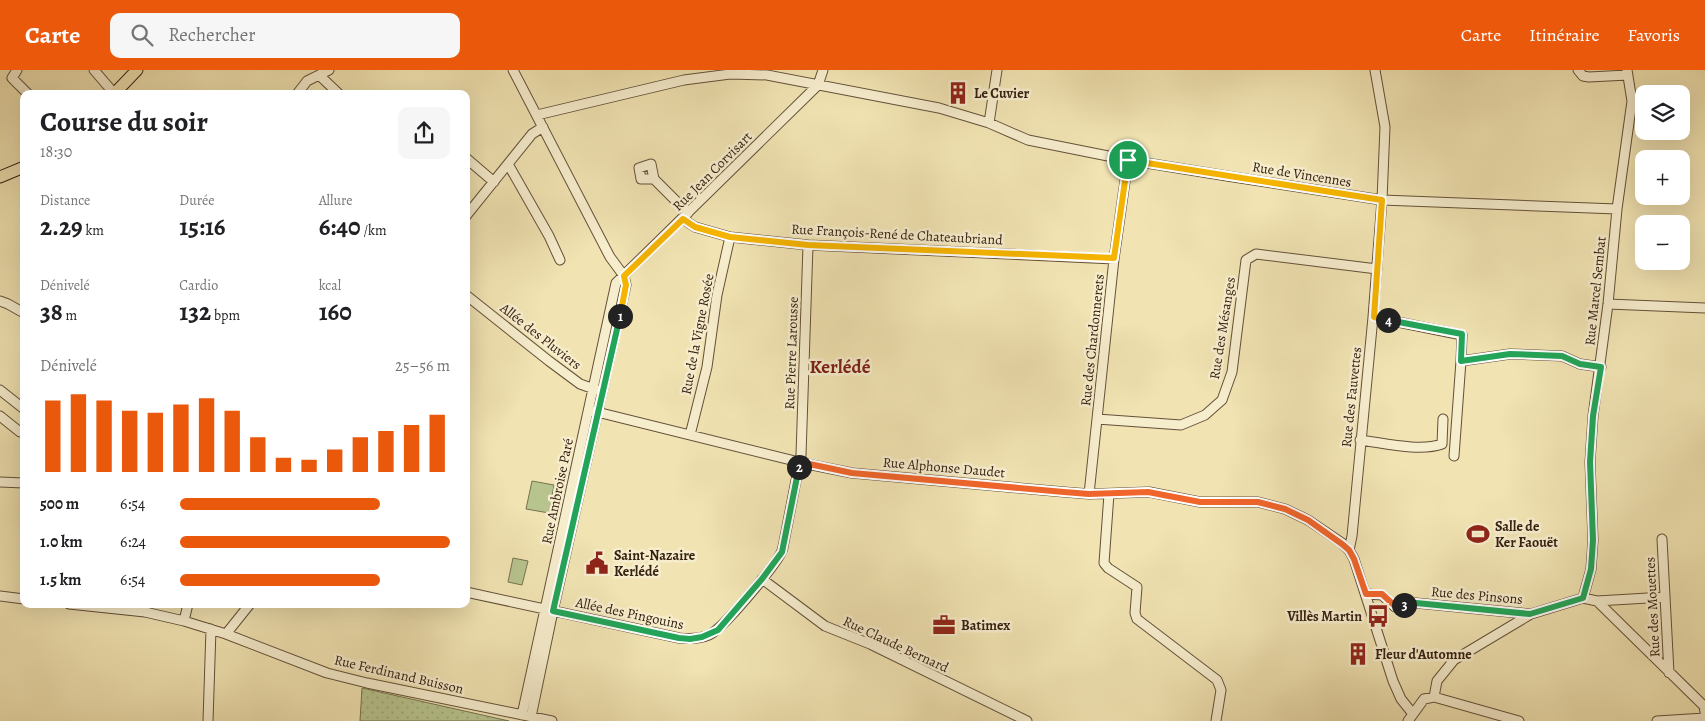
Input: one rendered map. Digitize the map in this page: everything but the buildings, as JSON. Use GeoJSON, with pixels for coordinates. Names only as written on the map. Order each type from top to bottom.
{"type":"FeatureCollection","features":[{"type":"Feature","properties":{"kind":"main road"},"geometry":{"type":"LineString","coordinates":[[115,90],[132,70]]}},
{"type":"Feature","properties":{"kind":"main road"},"geometry":{"type":"LineString","coordinates":[[115,90],[137,70]]}},
{"type":"Feature","properties":{"kind":"main road"},"geometry":{"type":"LineString","coordinates":[[0,170],[20,162]]}},
{"type":"Feature","properties":{"kind":"main road"},"geometry":{"type":"LineString","coordinates":[[0,177],[20,169]]}},
{"type":"Feature","properties":{"kind":"street"},"geometry":{"type":"LineString","coordinates":[[17,70],[12,78],[24,90]]}},
{"type":"Feature","properties":{"kind":"street"},"geometry":{"type":"LineString","coordinates":[[94,70],[110,90]]}},
{"type":"Feature","properties":{"kind":"street"},"geometry":{"type":"LineString","coordinates":[[300,90],[307,81],[329,70]]}},
{"type":"Feature","properties":{"kind":"street"},"geometry":{"type":"LineString","coordinates":[[513,70],[610,257],[624,276]]}},
{"type":"Feature","properties":{"kind":"street"},"geometry":{"type":"LineString","coordinates":[[818,85],[823,70]]}},
{"type":"Feature","properties":{"kind":"street"},"geometry":{"type":"LineString","coordinates":[[989,124],[997,70]]}},
{"type":"Feature","properties":{"kind":"street","name":"Rue des Fauvettes"},"geometry":{"type":"LineString","coordinates":[[1349,550],[1374,317],[1382,200],[1385,127],[1375,70]]}},
{"type":"Feature","properties":{"kind":"street"},"geometry":{"type":"LineString","coordinates":[[1578,70],[1583,76],[1589,77],[1627,73]]}},
{"type":"Feature","properties":{"kind":"street","name":"Rue Marcel Sembat"},"geometry":{"type":"LineString","coordinates":[[1583,598],[1591,569],[1593,540],[1590,462],[1593,416],[1601,367],[1617,209],[1632,101],[1627,73]]}},
{"type":"Feature","properties":{"kind":"street","name":"Rue de Vincennes"},"geometry":{"type":"LineString","coordinates":[[537,115],[684,80],[730,74],[767,75],[939,108],[989,124],[1028,140],[1128,160],[1382,200],[1617,209]]}},
{"type":"Feature","properties":{"kind":"street"},"geometry":{"type":"LineString","coordinates":[[319,75],[335,90]]}},
{"type":"Feature","properties":{"kind":"street","name":"Rue Jean Corvisart"},"geometry":{"type":"LineString","coordinates":[[624,276],[818,85]]}},
{"type":"Feature","properties":{"kind":"street"},"geometry":{"type":"LineString","coordinates":[[470,210],[532,134],[543,127]]}},
{"type":"Feature","properties":{"kind":"street","name":"Rue des Chardonnerets"},"geometry":{"type":"LineString","coordinates":[[1089,494],[1114,258],[1128,160]]}},
{"type":"Feature","properties":{"kind":"street"},"geometry":{"type":"LineString","coordinates":[[470,161],[494,182]]}},
{"type":"Feature","properties":{"kind":"street"},"geometry":{"type":"LineString","coordinates":[[508,164],[549,236],[560,260]]}},
{"type":"Feature","properties":{"kind":"street","name":"Rue François-René de Chateaubriand"},"geometry":{"type":"LineString","coordinates":[[654,178],[695,227],[730,237],[808,245],[1114,258]]}},
{"type":"Feature","properties":{"kind":"street","name":"Rue de la Vigne Rosée"},"geometry":{"type":"LineString","coordinates":[[690,435],[707,367],[717,295],[730,237]]}},
{"type":"Feature","properties":{"kind":"street","name":"Rue Pierre Larousse"},"geometry":{"type":"LineString","coordinates":[[800,462],[808,245]]}},
{"type":"Feature","properties":{"kind":"street","name":"Rue des Mésanges"},"geometry":{"type":"LineString","coordinates":[[1097,419],[1181,425],[1205,415],[1222,400],[1232,372],[1246,260],[1256,254],[1377,269]]}},
{"type":"Feature","properties":{"kind":"street","name":"Rue Ambroise Paré"},"geometry":{"type":"LineString","coordinates":[[527,716],[593,411],[593,389],[616,283],[624,276],[626,285],[603,391],[593,411]]}},
{"type":"Feature","properties":{"kind":"street","name":"Allée des Pluviers"},"geometry":{"type":"LineString","coordinates":[[470,297],[580,384],[603,391]]}},
{"type":"Feature","properties":{"kind":"street"},"geometry":{"type":"LineString","coordinates":[[0,301],[20,311]]}},
{"type":"Feature","properties":{"kind":"street"},"geometry":{"type":"LineString","coordinates":[[1608,304],[1705,308]]}},
{"type":"Feature","properties":{"kind":"street"},"geometry":{"type":"LineString","coordinates":[[1374,317],[1462,334],[1454,456]]}},
{"type":"Feature","properties":{"kind":"street"},"geometry":{"type":"LineString","coordinates":[[1461,361],[1510,354],[1562,356],[1580,364],[1601,367]]}},
{"type":"Feature","properties":{"kind":"street"},"geometry":{"type":"LineString","coordinates":[[0,390],[20,406]]}},
{"type":"Feature","properties":{"kind":"street","name":"Rue Alphonse Daudet"},"geometry":{"type":"LineString","coordinates":[[593,411],[852,473],[1089,494],[1148,492],[1200,502],[1258,502],[1285,509],[1308,520],[1349,550]]}},
{"type":"Feature","properties":{"kind":"street"},"geometry":{"type":"LineString","coordinates":[[0,416],[20,432]]}},
{"type":"Feature","properties":{"kind":"street"},"geometry":{"type":"LineString","coordinates":[[1360,440],[1420,447],[1436,446],[1442,444],[1443,419]]}},
{"type":"Feature","properties":{"kind":"street","name":"Allée des Pingouins"},"geometry":{"type":"LineString","coordinates":[[470,593],[650,633],[690,639],[710,635],[718,630],[762,579],[782,552],[800,462]]}},
{"type":"Feature","properties":{"kind":"street"},"geometry":{"type":"LineString","coordinates":[[0,482],[20,483]]}},
{"type":"Feature","properties":{"kind":"street"},"geometry":{"type":"LineString","coordinates":[[1109,494],[1104,563],[1108,568],[1137,587],[1135,613],[1137,619],[1217,680],[1221,690],[1216,721]]}},
{"type":"Feature","properties":{"kind":"street","name":"Rue des Mouettes"},"geometry":{"type":"LineString","coordinates":[[1662,539],[1669,673]]}},
{"type":"Feature","properties":{"kind":"street"},"geometry":{"type":"LineString","coordinates":[[1349,550],[1366,594],[1393,681],[1410,717],[1424,699],[1434,696],[1519,721]]}},
{"type":"Feature","properties":{"kind":"street","name":"Rue Claude Bernard"},"geometry":{"type":"LineString","coordinates":[[762,579],[825,626],[870,644],[1027,721]]}},
{"type":"Feature","properties":{"kind":"street","name":"Rue des Pinsons"},"geometry":{"type":"LineString","coordinates":[[1366,594],[1382,594],[1396,607],[1416,603],[1530,614]]}},
{"type":"Feature","properties":{"kind":"street"},"geometry":{"type":"LineString","coordinates":[[0,596],[20,598]]}},
{"type":"Feature","properties":{"kind":"street"},"geometry":{"type":"LineString","coordinates":[[1434,696],[1436,681],[1454,660],[1530,614],[1583,598],[1597,601],[1665,597]]}},
{"type":"Feature","properties":{"kind":"street"},"geometry":{"type":"LineString","coordinates":[[1597,601],[1704,706],[1705,712]]}},
{"type":"Feature","properties":{"kind":"street","name":"Rue Ferdinand Buisson"},"geometry":{"type":"LineString","coordinates":[[107,608],[145,612],[184,621],[226,634],[327,673],[552,721]]}},
{"type":"Feature","properties":{"kind":"street"},"geometry":{"type":"LineString","coordinates":[[184,621],[187,608]]}},
{"type":"Feature","properties":{"kind":"street"},"geometry":{"type":"LineString","coordinates":[[226,634],[247,608]]}},
{"type":"Feature","properties":{"kind":"street"},"geometry":{"type":"LineString","coordinates":[[208,721],[211,629]]}},
{"type":"Feature","properties":{"kind":"street"},"geometry":{"type":"LineString","coordinates":[[1657,721],[1705,718]]}},
{"type":"Feature","properties":{"kind":"green space"},"geometry":{"type":"Polygon","coordinates":[[[532,481],[554,485],[549,513],[526,509],[532,481]]]}},
{"type":"Feature","properties":{"kind":"green space"},"geometry":{"type":"Polygon","coordinates":[[[513,558],[528,561],[522,585],[508,582],[513,558]]]}},
{"type":"Feature","properties":{"kind":"green space"},"geometry":{"type":"Polygon","coordinates":[[[362,688],[509,721],[360,721],[362,688]]]}},
{"type":"Feature","properties":{"kind":"place","name":"Le Cuvier"},"geometry":{"type":"Point","coordinates":[958,93]}},
{"type":"Feature","properties":{"kind":"place","name":"Salle de Ker Faouët"},"geometry":{"type":"Point","coordinates":[1478,534]}},
{"type":"Feature","properties":{"kind":"place","name":"Saint-Nazaire Kerlédé"},"geometry":{"type":"Point","coordinates":[597,563]}},
{"type":"Feature","properties":{"kind":"place","name":"Villès Martin"},"geometry":{"type":"Point","coordinates":[1378,616]}},
{"type":"Feature","properties":{"kind":"place","name":"Batimex"},"geometry":{"type":"Point","coordinates":[944,625]}},
{"type":"Feature","properties":{"kind":"place","name":"Fleur d'Automne"},"geometry":{"type":"Point","coordinates":[1358,654]}},
{"type":"Feature","properties":{"kind":"district","name":"Kerlédé"},"geometry":{"type":"Point","coordinates":[840,366]}},
{"type":"Feature","properties":{"kind":"route"},"geometry":{"type":"LineString","coordinates":[[1128,160],[1382,200],[1374,317],[1462,334],[1461,361],[1510,354],[1562,356],[1580,364],[1601,367],[1593,416],[1590,462],[1593,540],[1591,569],[1583,598],[1530,614],[1416,603],[1396,607],[1382,594],[1366,594],[1354,559],[1349,550],[1342,544],[1308,520],[1285,509],[1258,502],[1200,502],[1148,492],[1089,494],[1064,492],[852,473],[800,462],[782,552],[762,579],[718,630],[710,635],[690,639],[679,638],[553,611],[626,285],[624,276],[634,264],[683,219],[695,227],[730,237],[808,245],[1114,258],[1128,160]]}}]}
